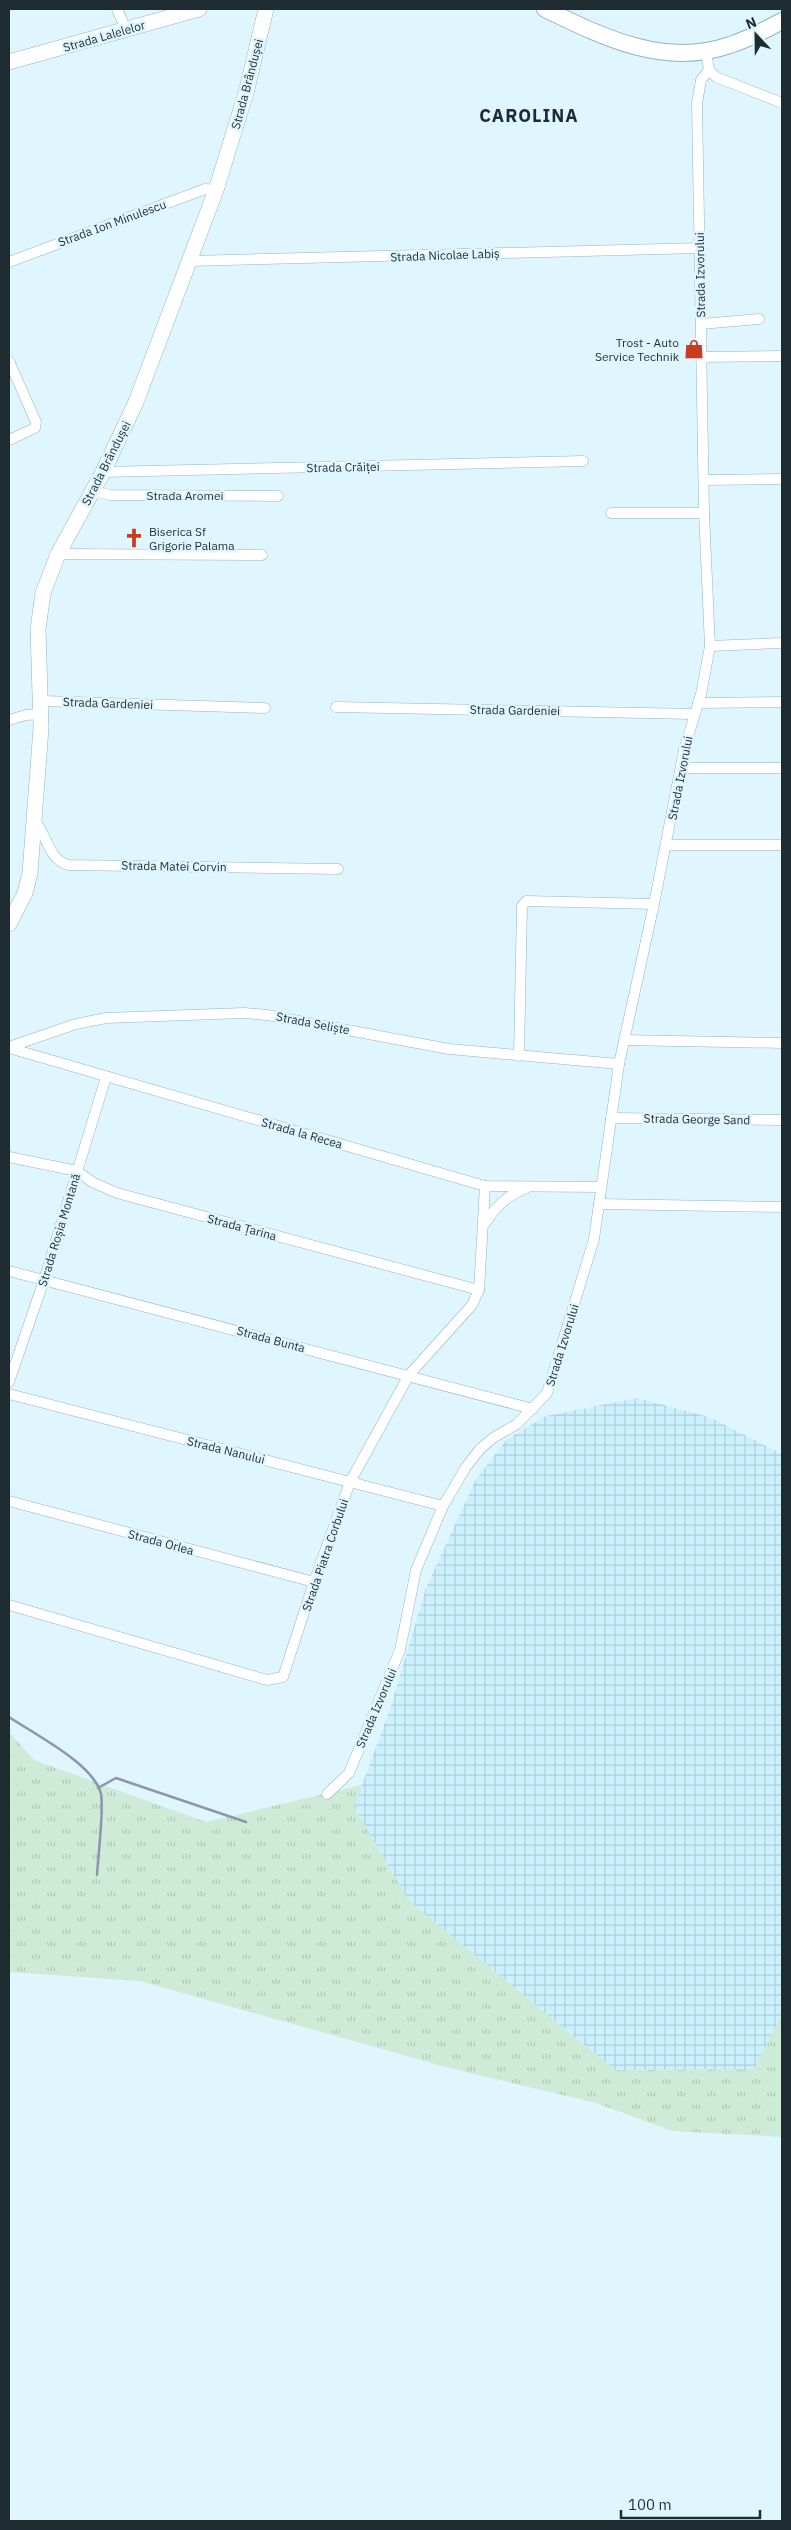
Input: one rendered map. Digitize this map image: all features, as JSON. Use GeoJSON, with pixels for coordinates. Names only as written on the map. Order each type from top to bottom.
{"type":"FeatureCollection","features":[{"type":"Feature","properties":{"kind":"main road","name":"Strada Brândușei"},"geometry":{"type":"LineString","coordinates":[[9,924],[25,893],[30,873],[42,707],[38,642],[40,610],[48,576],[103,472],[136,402],[216,190],[244,101],[266,9]]}},
{"type":"Feature","properties":{"kind":"main road"},"geometry":{"type":"LineString","coordinates":[[545,9],[586,29],[630,46],[674,53],[706,52],[744,40],[782,21]]}},
{"type":"Feature","properties":{"kind":"main road","name":"Strada Lalelelor"},"geometry":{"type":"LineString","coordinates":[[9,62],[192,10]]}},
{"type":"Feature","properties":{"kind":"street"},"geometry":{"type":"LineString","coordinates":[[117,9],[126,30]]}},
{"type":"Feature","properties":{"kind":"street"},"geometry":{"type":"LineString","coordinates":[[706,52],[709,70],[716,77],[782,103]]}},
{"type":"Feature","properties":{"kind":"street","name":"Strada Izvorului"},"geometry":{"type":"LineString","coordinates":[[327,1794],[349,1773],[400,1650],[416,1570],[443,1506],[466,1467],[480,1449],[493,1438],[517,1424],[547,1393],[594,1239],[619,1064],[667,844],[681,768],[698,703],[710,646],[704,514],[697,102],[702,80],[709,70]]}},
{"type":"Feature","properties":{"kind":"street","name":"Strada Ion Minulescu"},"geometry":{"type":"LineString","coordinates":[[9,262],[205,189],[216,190]]}},
{"type":"Feature","properties":{"kind":"street","name":"Strada Nicolae Labiș"},"geometry":{"type":"LineString","coordinates":[[189,262],[700,248]]}},
{"type":"Feature","properties":{"kind":"street"},"geometry":{"type":"LineString","coordinates":[[701,324],[759,319]]}},
{"type":"Feature","properties":{"kind":"street"},"geometry":{"type":"LineString","coordinates":[[702,358],[782,356]]}},
{"type":"Feature","properties":{"kind":"street"},"geometry":{"type":"LineString","coordinates":[[9,361],[36,422],[35,428],[32,431],[9,440]]}},
{"type":"Feature","properties":{"kind":"street","name":"Strada Crăiței"},"geometry":{"type":"LineString","coordinates":[[103,472],[584,461]]}},
{"type":"Feature","properties":{"kind":"street"},"geometry":{"type":"LineString","coordinates":[[704,480],[782,480]]}},
{"type":"Feature","properties":{"kind":"street","name":"Strada Aromei"},"geometry":{"type":"LineString","coordinates":[[92,491],[110,495],[278,496]]}},
{"type":"Feature","properties":{"kind":"street"},"geometry":{"type":"LineString","coordinates":[[611,513],[704,514]]}},
{"type":"Feature","properties":{"kind":"street"},"geometry":{"type":"LineString","coordinates":[[58,554],[262,555]]}},
{"type":"Feature","properties":{"kind":"street"},"geometry":{"type":"LineString","coordinates":[[710,646],[782,643]]}},
{"type":"Feature","properties":{"kind":"street"},"geometry":{"type":"LineString","coordinates":[[698,703],[782,702]]}},
{"type":"Feature","properties":{"kind":"street","name":"Strada Gardeniei"},"geometry":{"type":"LineString","coordinates":[[9,720],[26,715],[42,707],[265,708]]}},
{"type":"Feature","properties":{"kind":"street","name":"Strada Gardeniei"},"geometry":{"type":"LineString","coordinates":[[336,707],[694,714]]}},
{"type":"Feature","properties":{"kind":"street"},"geometry":{"type":"LineString","coordinates":[[681,768],[782,768]]}},
{"type":"Feature","properties":{"kind":"street","name":"Strada Matei Corvin"},"geometry":{"type":"LineString","coordinates":[[34,821],[41,828],[53,856],[59,862],[68,865],[338,869]]}},
{"type":"Feature","properties":{"kind":"street"},"geometry":{"type":"LineString","coordinates":[[667,844],[782,845]]}},
{"type":"Feature","properties":{"kind":"street"},"geometry":{"type":"LineString","coordinates":[[519,1056],[522,906],[526,901],[654,904]]}},
{"type":"Feature","properties":{"kind":"street","name":"Strada Seliște"},"geometry":{"type":"LineString","coordinates":[[9,1048],[76,1024],[106,1018],[244,1013],[267,1015],[449,1049],[619,1064]]}},
{"type":"Feature","properties":{"kind":"street"},"geometry":{"type":"LineString","coordinates":[[624,1040],[782,1043]]}},
{"type":"Feature","properties":{"kind":"street","name":"Strada la Recea"},"geometry":{"type":"LineString","coordinates":[[9,1048],[486,1186],[600,1187]]}},
{"type":"Feature","properties":{"kind":"street","name":"Strada Roșia Montană"},"geometry":{"type":"LineString","coordinates":[[9,1382],[44,1280],[106,1077]]}},
{"type":"Feature","properties":{"kind":"street","name":"Strada George Sand"},"geometry":{"type":"LineString","coordinates":[[611,1118],[782,1120]]}},
{"type":"Feature","properties":{"kind":"street","name":"Strada Țarina"},"geometry":{"type":"LineString","coordinates":[[9,1157],[77,1171],[92,1182],[117,1193],[479,1290]]}},
{"type":"Feature","properties":{"kind":"street","name":"Strada Piatra Corbului"},"geometry":{"type":"LineString","coordinates":[[9,1604],[267,1680],[277,1680],[283,1677],[314,1582],[350,1482],[409,1375],[472,1305],[479,1290],[486,1186]]}},
{"type":"Feature","properties":{"kind":"street"},"geometry":{"type":"LineString","coordinates":[[483,1226],[494,1208],[503,1200],[516,1192],[532,1186]]}},
{"type":"Feature","properties":{"kind":"street"},"geometry":{"type":"LineString","coordinates":[[598,1204],[782,1207]]}},
{"type":"Feature","properties":{"kind":"street","name":"Strada Bunta"},"geometry":{"type":"LineString","coordinates":[[9,1271],[533,1409]]}},
{"type":"Feature","properties":{"kind":"street","name":"Strada Nanului"},"geometry":{"type":"LineString","coordinates":[[9,1394],[443,1506]]}},
{"type":"Feature","properties":{"kind":"street","name":"Strada Orlea"},"geometry":{"type":"LineString","coordinates":[[9,1501],[314,1582]]}},
{"type":"Feature","properties":{"kind":"shaded area"},"geometry":{"type":"Polygon","coordinates":[[[637,1398],[709,1417],[782,1454],[782,2015],[754,2069],[615,2070],[409,1901],[354,1807],[390,1709],[426,1588],[475,1481],[506,1440],[546,1416],[637,1398]]]}},
{"type":"Feature","properties":{"kind":"green space"},"geometry":{"type":"Polygon","coordinates":[[[9,1732],[34,1760],[206,1822],[362,1785],[354,1807],[409,1901],[615,2070],[754,2069],[782,2015],[782,2137],[672,2131],[596,2103],[449,2068],[140,1981],[9,1972],[9,1732]]]}},
{"type":"Feature","properties":{"kind":"waterway"},"geometry":{"type":"LineString","coordinates":[[9,1717],[62,1751],[87,1772],[96,1783],[102,1802],[97,1875]]}},
{"type":"Feature","properties":{"kind":"waterway"},"geometry":{"type":"LineString","coordinates":[[98,1788],[116,1778],[246,1822]]}},
{"type":"Feature","properties":{"kind":"place","name":"Trost - Auto Service Technik"},"geometry":{"type":"Point","coordinates":[694,349]}},
{"type":"Feature","properties":{"kind":"place","name":"Biserica Sf Grigorie Palama"},"geometry":{"type":"Point","coordinates":[134,538]}},
{"type":"Feature","properties":{"kind":"district","name":"CAROLINA"},"geometry":{"type":"Point","coordinates":[529,115]}}]}
